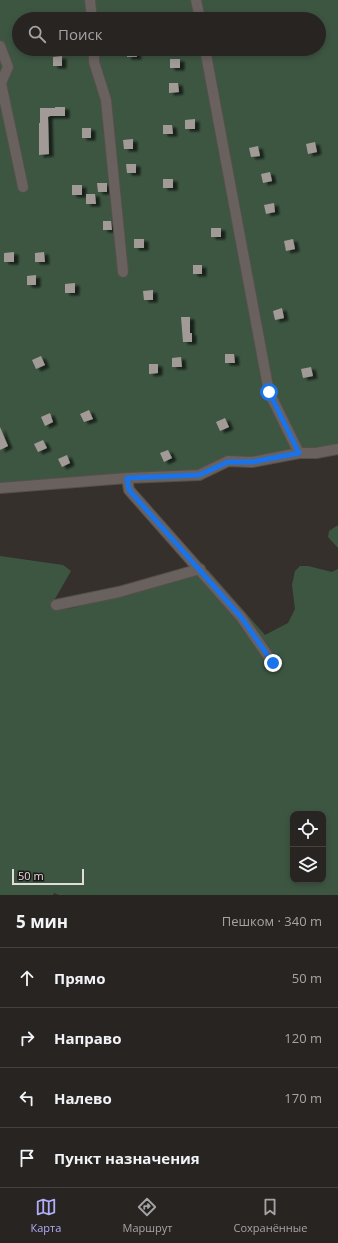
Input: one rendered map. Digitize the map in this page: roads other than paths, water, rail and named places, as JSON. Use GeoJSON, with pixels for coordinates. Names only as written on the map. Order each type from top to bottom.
{"type":"FeatureCollection","features":[{"type":"Feature","properties":{"kind":"lane"},"geometry":{"type":"LineString","coordinates":[[90,0],[91,12]]}},
{"type":"Feature","properties":{"kind":"lane"},"geometry":{"type":"LineString","coordinates":[[196,0],[199,12]]}},
{"type":"Feature","properties":{"kind":"lane"},"geometry":{"type":"LineString","coordinates":[[0,46],[8,67],[2,76],[1,83],[23,187]]}},
{"type":"Feature","properties":{"kind":"lane"},"geometry":{"type":"LineString","coordinates":[[94,56],[94,62],[106,100],[123,272]]}},
{"type":"Feature","properties":{"kind":"lane"},"geometry":{"type":"LineString","coordinates":[[206,56],[269,392],[299,453]]}},
{"type":"Feature","properties":{"kind":"lane"},"geometry":{"type":"LineString","coordinates":[[0,488],[127,478],[199,475],[228,462],[252,462],[299,453],[316,453],[338,449]]}},
{"type":"Feature","properties":{"kind":"lane"},"geometry":{"type":"LineString","coordinates":[[127,478],[129,490],[241,617],[273,663]]}},
{"type":"Feature","properties":{"kind":"lane"},"geometry":{"type":"LineString","coordinates":[[56,605],[119,592],[200,569]]}}]}
